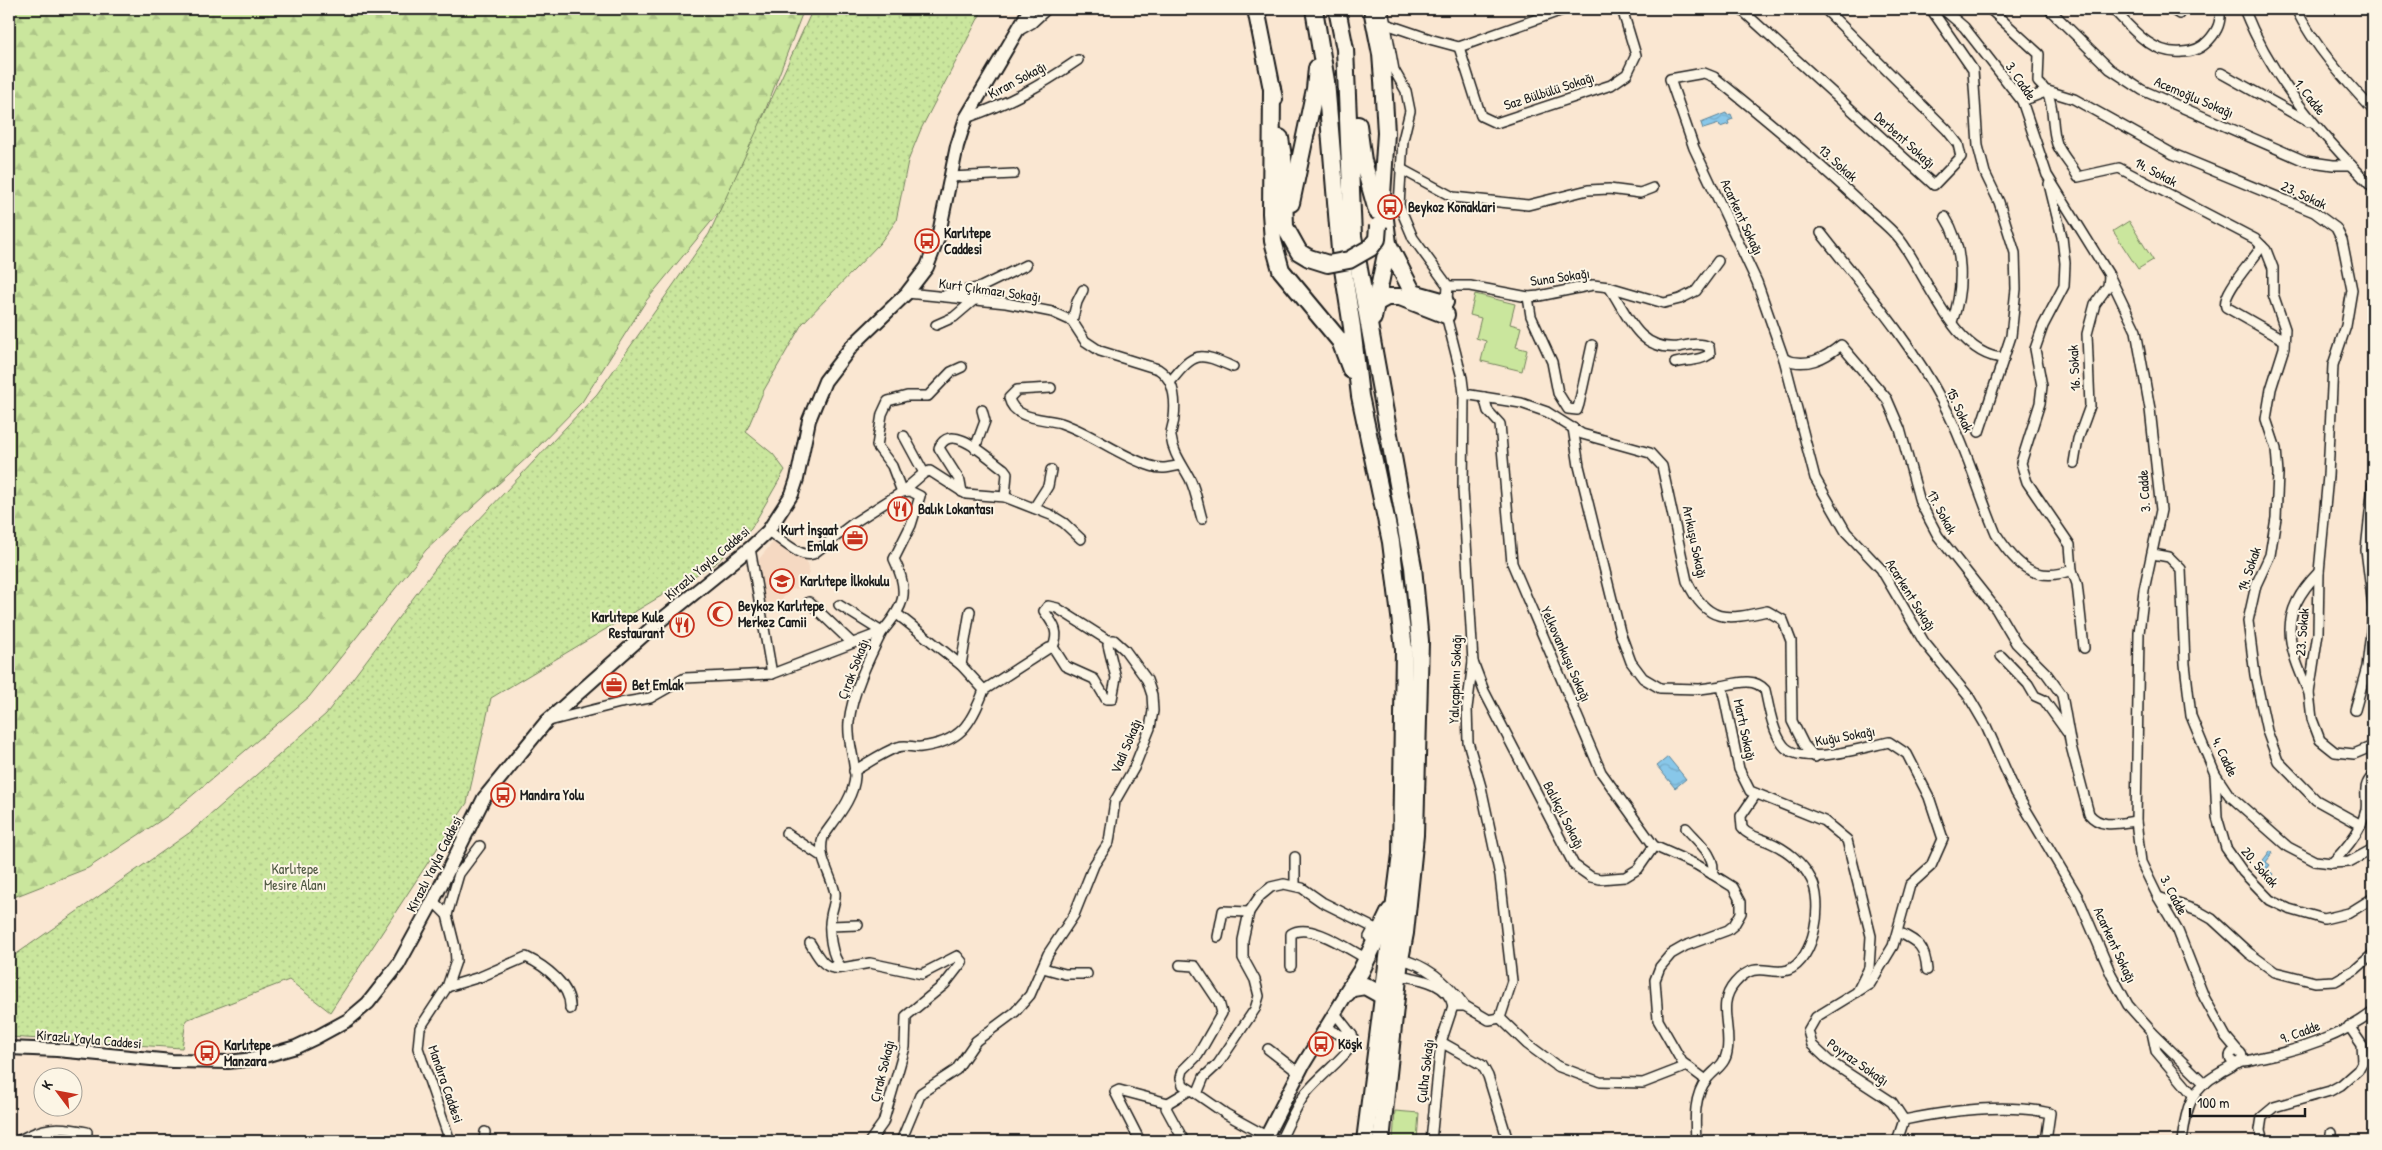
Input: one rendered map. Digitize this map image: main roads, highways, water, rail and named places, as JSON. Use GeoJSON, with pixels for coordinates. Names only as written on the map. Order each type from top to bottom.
{"type":"FeatureCollection","features":[{"type":"Feature","properties":{"kind":"highway"},"geometry":{"type":"LineString","coordinates":[[1256,9],[1283,157],[1286,227],[1299,252],[1309,258],[1328,264],[1349,260],[1370,248],[1377,239],[1383,80]]}},
{"type":"Feature","properties":{"kind":"highway"},"geometry":{"type":"LineString","coordinates":[[1314,9],[1320,33],[1326,81],[1340,250],[1352,326],[1360,396],[1391,542],[1404,648],[1402,831],[1396,897],[1393,967],[1382,1062],[1365,1141]]}},
{"type":"Feature","properties":{"kind":"highway"},"geometry":{"type":"LineString","coordinates":[[1337,9],[1363,162],[1378,219]]}},
{"type":"Feature","properties":{"kind":"highway"},"geometry":{"type":"LineString","coordinates":[[1372,9],[1381,54],[1383,80],[1386,133],[1382,195],[1388,244],[1413,293],[1446,301],[1387,296],[1374,304]]}},
{"type":"Feature","properties":{"kind":"highway"},"geometry":{"type":"LineString","coordinates":[[1286,227],[1315,89],[1320,33]]}},
{"type":"Feature","properties":{"kind":"highway"},"geometry":{"type":"LineString","coordinates":[[1345,49],[1353,236],[1413,567],[1420,641],[1415,835],[1405,933],[1383,996],[1381,1141]]}},
{"type":"Feature","properties":{"kind":"highway"},"geometry":{"type":"LineString","coordinates":[[1272,89],[1271,213],[1273,241],[1281,270],[1340,341],[1360,396]]}},
{"type":"Feature","properties":{"kind":"highway"},"geometry":{"type":"LineString","coordinates":[[1371,333],[1374,304],[1388,244]]}},
{"type":"Feature","properties":{"kind":"highway"},"geometry":{"type":"LineString","coordinates":[[1374,928],[1398,880]]}},
{"type":"Feature","properties":{"kind":"highway"},"geometry":{"type":"LineString","coordinates":[[1350,991],[1396,897]]}},
{"type":"Feature","properties":{"kind":"highway"},"geometry":{"type":"LineString","coordinates":[[1361,971],[1372,962],[1393,967]]}},
{"type":"Feature","properties":{"kind":"highway"},"geometry":{"type":"LineString","coordinates":[[1350,991],[1375,974],[1393,967]]}},
{"type":"Feature","properties":{"kind":"highway"},"geometry":{"type":"LineString","coordinates":[[1350,991],[1365,986],[1383,996]]}},
{"type":"Feature","properties":{"kind":"main road","name":"Kirazlı Yayla Caddesi"},"geometry":{"type":"LineString","coordinates":[[9,1048],[172,1061],[228,1062],[254,1059],[296,1047],[348,1020],[368,1003],[398,965],[433,901],[484,798],[546,722],[656,625],[768,531],[794,486],[804,450],[808,420],[825,381],[852,346],[907,293],[927,267],[938,238],[950,177],[966,118],[1030,9]]}},
{"type":"Feature","properties":{"kind":"main road"},"geometry":{"type":"LineString","coordinates":[[1265,1139],[1324,1028],[1350,991]]}},
{"type":"Feature","properties":{"kind":"water"},"geometry":{"type":"Polygon","coordinates":[[[1726,113],[1727,115],[1731,114],[1733,119],[1728,121],[1729,124],[1720,127],[1719,124],[1703,129],[1701,123],[1726,113]]]}},
{"type":"Feature","properties":{"kind":"water"},"geometry":{"type":"Polygon","coordinates":[[[1668,757],[1686,779],[1675,788],[1657,766],[1668,757]]]}},
{"type":"Feature","properties":{"kind":"water"},"geometry":{"type":"Polygon","coordinates":[[[2270,851],[2273,853],[2266,862],[2270,865],[2267,869],[2273,874],[2270,878],[2257,868],[2270,851]]]}},
{"type":"Feature","properties":{"kind":"place","name":"Beykoz Konaklari"},"geometry":{"type":"Point","coordinates":[1390,207]}},
{"type":"Feature","properties":{"kind":"place","name":"Karlıtepe Caddesi"},"geometry":{"type":"Point","coordinates":[927,241]}},
{"type":"Feature","properties":{"kind":"place","name":"Balık Lokantası"},"geometry":{"type":"Point","coordinates":[900,509]}},
{"type":"Feature","properties":{"kind":"place","name":"Kurt İnşaat Emlak"},"geometry":{"type":"Point","coordinates":[855,538]}},
{"type":"Feature","properties":{"kind":"place","name":"Karlıtepe İlkokulu"},"geometry":{"type":"Point","coordinates":[782,581]}},
{"type":"Feature","properties":{"kind":"place","name":"Beykoz Karlıtepe Merkez Camii"},"geometry":{"type":"Point","coordinates":[720,614]}},
{"type":"Feature","properties":{"kind":"place","name":"Karlıtepe Kule Restaurant"},"geometry":{"type":"Point","coordinates":[682,625]}},
{"type":"Feature","properties":{"kind":"place","name":"Bet Emlak"},"geometry":{"type":"Point","coordinates":[614,685]}},
{"type":"Feature","properties":{"kind":"place","name":"Mandıra Yolu"},"geometry":{"type":"Point","coordinates":[503,795]}},
{"type":"Feature","properties":{"kind":"place","name":"Köşk"},"geometry":{"type":"Point","coordinates":[1321,1044]}},
{"type":"Feature","properties":{"kind":"place","name":"Karlıtepe Manzara"},"geometry":{"type":"Point","coordinates":[207,1053]}},
{"type":"Feature","properties":{"kind":"park label","name":"Karlıtepe Mesire Alanı"},"geometry":{"type":"Point","coordinates":[295,878]}}]}
